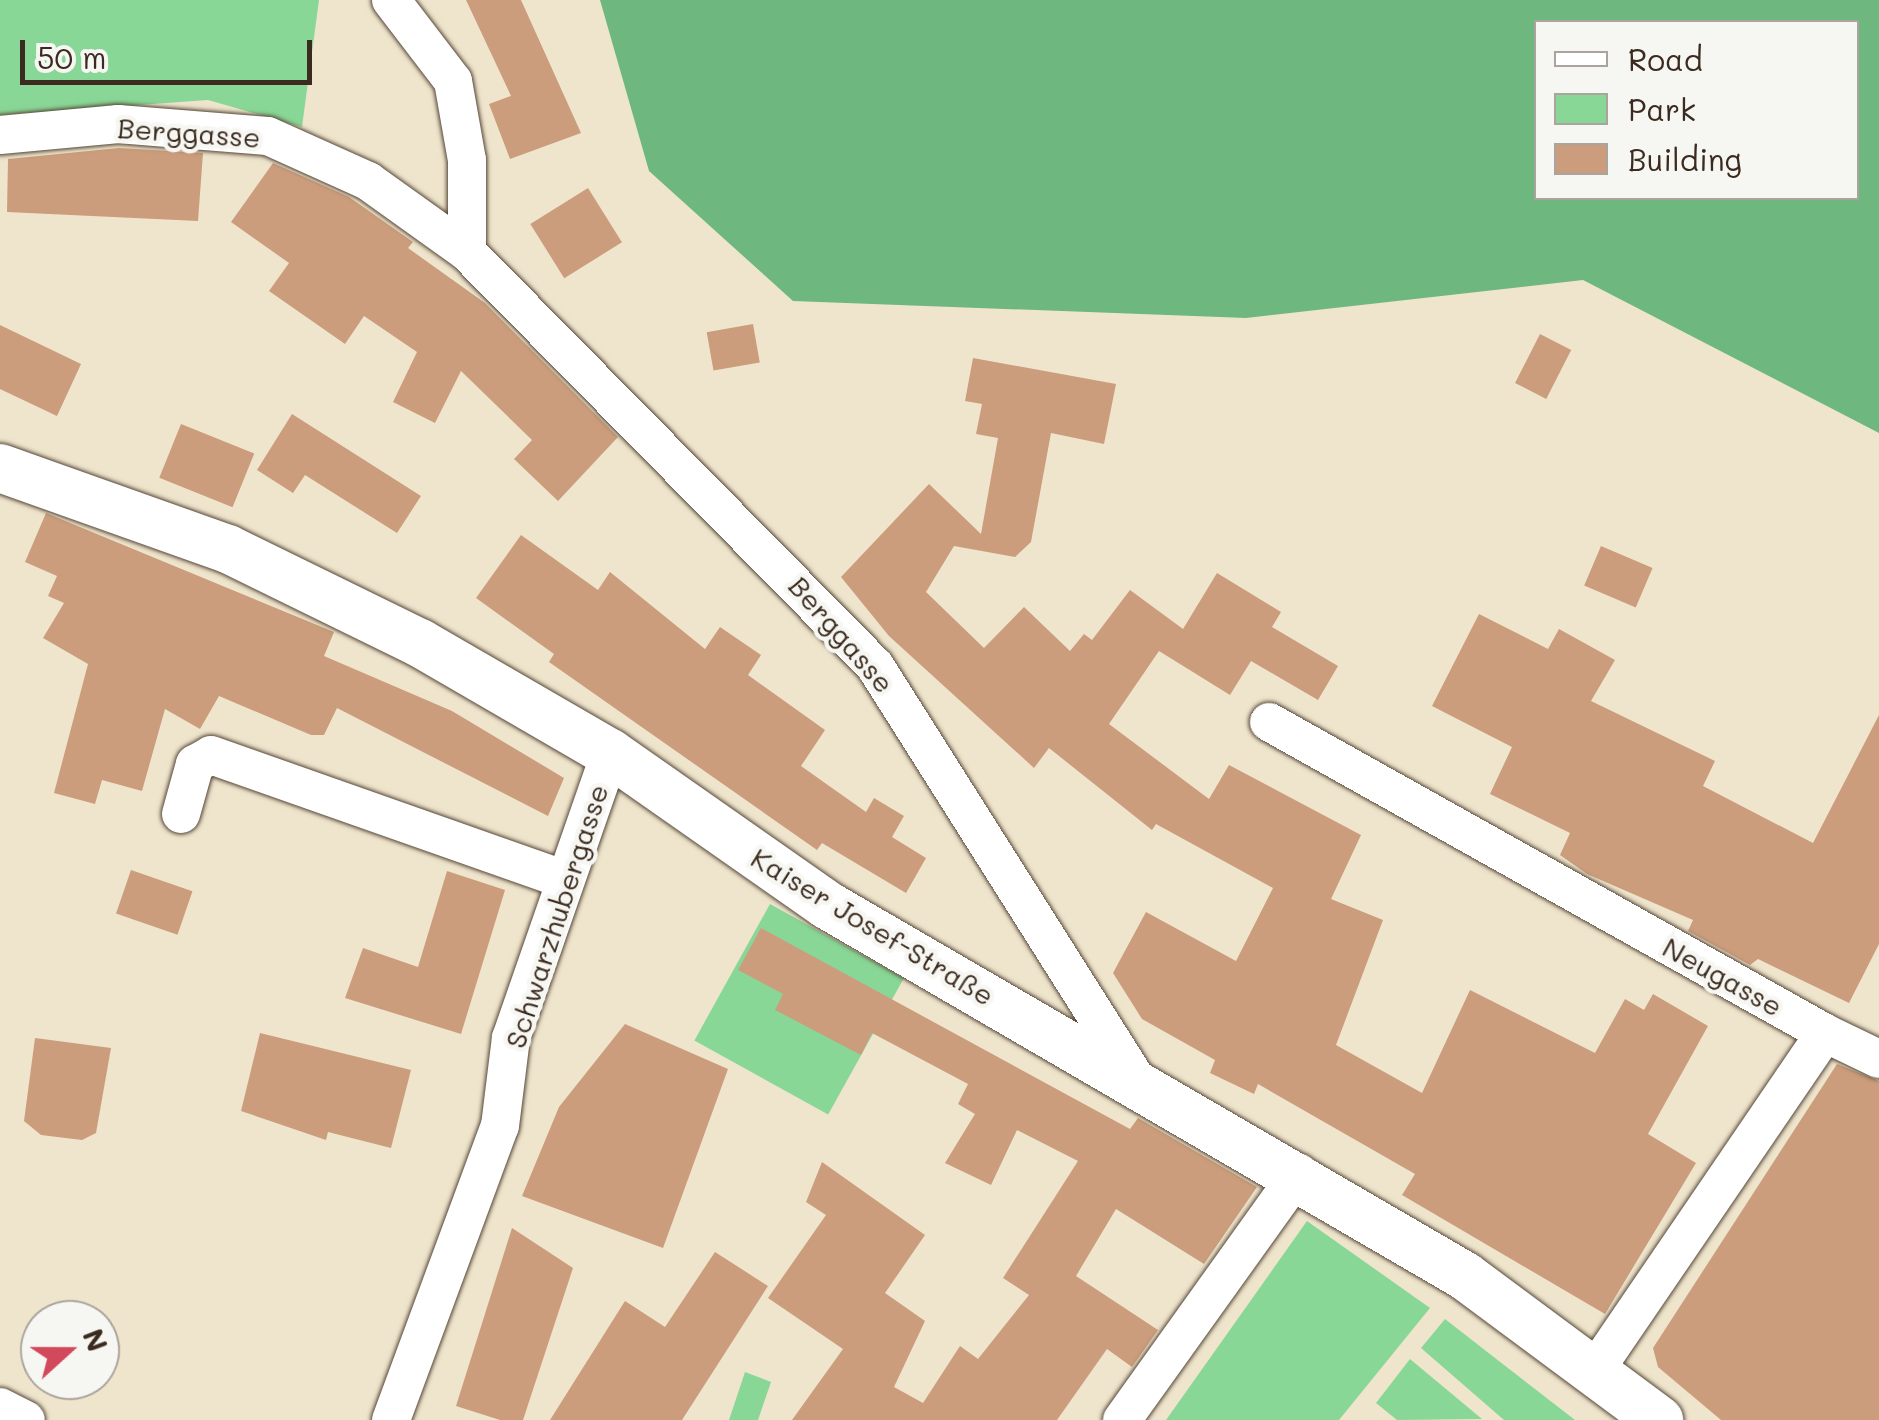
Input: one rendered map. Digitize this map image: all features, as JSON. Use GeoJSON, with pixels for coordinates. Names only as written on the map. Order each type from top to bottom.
{"type":"FeatureCollection","features":[{"type":"Feature","properties":{"kind":"main road","name":"Kaiser Josef-Straße"},"geometry":{"type":"LineString","coordinates":[[0,468],[228,548],[610,753],[827,906],[1299,1174],[1597,1367],[1659,1420]]}},
{"type":"Feature","properties":{"kind":"street"},"geometry":{"type":"LineString","coordinates":[[391,0],[453,81],[467,160],[467,252]]}},
{"type":"Feature","properties":{"kind":"street","name":"Berggasse"},"geometry":{"type":"LineString","coordinates":[[0,135],[118,124],[268,136],[368,181],[467,252],[875,666],[1137,1080]]}},
{"type":"Feature","properties":{"kind":"street","name":"Neugasse"},"geometry":{"type":"LineString","coordinates":[[1269,722],[1825,1032],[1879,1058]]}},
{"type":"Feature","properties":{"kind":"street","name":"Schwarzhubergasse"},"geometry":{"type":"LineString","coordinates":[[391,1420],[500,1126],[510,1038],[610,753]]}},
{"type":"Feature","properties":{"kind":"street"},"geometry":{"type":"LineString","coordinates":[[182,814],[195,764],[210,755],[565,880]]}},
{"type":"Feature","properties":{"kind":"street"},"geometry":{"type":"LineString","coordinates":[[1597,1367],[1825,1032]]}},
{"type":"Feature","properties":{"kind":"street"},"geometry":{"type":"LineString","coordinates":[[1122,1420],[1299,1174]]}},
{"type":"Feature","properties":{"kind":"street"},"geometry":{"type":"LineString","coordinates":[[0,1407],[26,1420]]}},
{"type":"Feature","properties":{"kind":"green space"},"geometry":{"type":"Polygon","coordinates":[[[0,0],[319,0],[302,127],[208,100],[0,115],[0,0]]]}},
{"type":"Feature","properties":{"kind":"green space"},"geometry":{"type":"Polygon","coordinates":[[[600,0],[1879,0],[1879,433],[1583,280],[1246,318],[793,301],[649,171],[600,0]]]}},
{"type":"Feature","properties":{"kind":"green space"},"geometry":{"type":"Polygon","coordinates":[[[770,904],[904,978],[828,1115],[694,1040],[770,904]]]}},
{"type":"Feature","properties":{"kind":"green space"},"geometry":{"type":"Polygon","coordinates":[[[1307,1221],[1430,1308],[1339,1420],[1166,1420],[1307,1221]]]}},
{"type":"Feature","properties":{"kind":"green space"},"geometry":{"type":"Polygon","coordinates":[[[1445,1319],[1575,1420],[1504,1420],[1421,1348],[1445,1319]]]}},
{"type":"Feature","properties":{"kind":"green space"},"geometry":{"type":"Polygon","coordinates":[[[1410,1359],[1482,1419],[1397,1420],[1376,1403],[1410,1359]]]}},
{"type":"Feature","properties":{"kind":"green space"},"geometry":{"type":"Polygon","coordinates":[[[745,1372],[771,1382],[758,1420],[729,1420],[745,1372]]]}},
{"type":"Feature","properties":{"kind":"building"},"geometry":{"type":"Polygon","coordinates":[[[466,0],[521,0],[581,133],[510,159],[489,104],[511,96],[466,0]]]}},
{"type":"Feature","properties":{"kind":"building"},"geometry":{"type":"Polygon","coordinates":[[[119,148],[203,153],[198,221],[7,212],[8,159],[119,148]]]}},
{"type":"Feature","properties":{"kind":"building"},"geometry":{"type":"Polygon","coordinates":[[[273,163],[349,197],[413,242],[408,248],[485,303],[618,437],[558,501],[514,459],[532,440],[461,371],[435,423],[393,402],[417,352],[364,316],[345,344],[269,291],[289,263],[231,222],[273,163]]]}},
{"type":"Feature","properties":{"kind":"building"},"geometry":{"type":"Polygon","coordinates":[[[588,188],[622,242],[564,278],[530,224],[588,188]]]}},
{"type":"Feature","properties":{"kind":"building"},"geometry":{"type":"Polygon","coordinates":[[[753,324],[760,362],[713,371],[707,332],[753,324]]]}},
{"type":"Feature","properties":{"kind":"building"},"geometry":{"type":"Polygon","coordinates":[[[0,325],[81,364],[57,416],[0,389],[0,325]]]}},
{"type":"Feature","properties":{"kind":"building"},"geometry":{"type":"Polygon","coordinates":[[[1540,334],[1571,350],[1546,399],[1515,383],[1540,334]]]}},
{"type":"Feature","properties":{"kind":"building"},"geometry":{"type":"Polygon","coordinates":[[[973,358],[1116,384],[1104,444],[1051,433],[1031,542],[1015,557],[954,546],[926,592],[984,648],[1024,607],[1070,651],[1084,634],[1092,640],[1130,590],[1183,629],[1217,573],[1281,612],[1272,627],[1338,666],[1318,700],[1251,661],[1230,695],[1159,651],[1109,724],[1209,799],[1229,765],[1361,835],[1331,899],[1383,920],[1336,1045],[1422,1093],[1470,990],[1595,1053],[1625,999],[1644,1010],[1653,994],[1708,1026],[1648,1134],[1696,1163],[1605,1314],[1402,1195],[1415,1174],[1258,1084],[1254,1094],[1210,1073],[1215,1060],[1142,1019],[1113,973],[1146,912],[1236,961],[1273,888],[1156,824],[1152,830],[1049,748],[1034,768],[889,636],[841,577],[929,484],[981,534],[998,438],[976,434],[982,404],[965,401],[973,358]]]}},
{"type":"Feature","properties":{"kind":"building"},"geometry":{"type":"Polygon","coordinates":[[[292,414],[421,496],[397,533],[305,475],[293,493],[257,470],[292,414]]]}},
{"type":"Feature","properties":{"kind":"building"},"geometry":{"type":"Polygon","coordinates":[[[181,424],[254,454],[233,507],[159,478],[181,424]]]}},
{"type":"Feature","properties":{"kind":"building"},"geometry":{"type":"Polygon","coordinates":[[[46,513],[334,632],[324,656],[452,711],[564,778],[548,816],[337,708],[324,735],[311,735],[219,696],[200,729],[165,709],[142,791],[102,780],[95,804],[54,793],[88,664],[43,638],[64,603],[48,596],[57,576],[25,562],[46,513]]]}},
{"type":"Feature","properties":{"kind":"building"},"geometry":{"type":"Polygon","coordinates":[[[521,535],[598,590],[610,572],[705,649],[720,627],[761,655],[748,675],[825,730],[801,766],[866,812],[874,798],[904,816],[892,837],[926,858],[906,893],[822,843],[817,850],[549,662],[554,654],[476,598],[521,535]]]}},
{"type":"Feature","properties":{"kind":"building"},"geometry":{"type":"Polygon","coordinates":[[[1601,546],[1653,568],[1636,607],[1584,586],[1601,546]]]}},
{"type":"Feature","properties":{"kind":"building"},"geometry":{"type":"Polygon","coordinates":[[[1479,614],[1548,649],[1559,629],[1615,660],[1591,701],[1715,761],[1703,786],[1813,843],[1879,715],[1879,944],[1849,1003],[1758,959],[1750,965],[1688,931],[1693,920],[1587,874],[1560,855],[1570,833],[1490,794],[1512,747],[1432,706],[1479,614]]]}},
{"type":"Feature","properties":{"kind":"building"},"geometry":{"type":"Polygon","coordinates":[[[131,870],[192,891],[177,935],[116,913],[131,870]]]}},
{"type":"Feature","properties":{"kind":"building"},"geometry":{"type":"Polygon","coordinates":[[[447,871],[505,890],[461,1034],[345,998],[363,948],[418,967],[447,871]]]}},
{"type":"Feature","properties":{"kind":"building"},"geometry":{"type":"Polygon","coordinates":[[[761,928],[1130,1129],[1138,1118],[1257,1187],[1204,1264],[1116,1209],[1076,1276],[1158,1330],[1132,1367],[1107,1349],[1057,1420],[792,1420],[843,1349],[768,1298],[826,1215],[806,1202],[822,1162],[925,1235],[885,1293],[925,1321],[894,1387],[923,1403],[960,1346],[978,1359],[1029,1295],[1003,1278],[1078,1161],[1017,1130],[991,1185],[945,1163],[975,1114],[958,1104],[968,1084],[872,1033],[861,1055],[775,1010],[783,994],[738,970],[761,928]]]}},
{"type":"Feature","properties":{"kind":"building"},"geometry":{"type":"Polygon","coordinates":[[[625,1024],[728,1069],[663,1248],[522,1196],[559,1107],[625,1024]]]}},
{"type":"Feature","properties":{"kind":"building"},"geometry":{"type":"Polygon","coordinates":[[[260,1033],[411,1070],[391,1148],[328,1132],[326,1140],[241,1111],[260,1033]]]}},
{"type":"Feature","properties":{"kind":"building"},"geometry":{"type":"Polygon","coordinates":[[[35,1038],[111,1048],[96,1133],[82,1140],[41,1135],[24,1121],[35,1038]]]}},
{"type":"Feature","properties":{"kind":"building"},"geometry":{"type":"Polygon","coordinates":[[[1837,1064],[1879,1081],[1879,1420],[1721,1420],[1658,1367],[1653,1348],[1837,1064]]]}},
{"type":"Feature","properties":{"kind":"building"},"geometry":{"type":"Polygon","coordinates":[[[512,1228],[573,1268],[523,1420],[500,1420],[456,1406],[512,1228]]]}},
{"type":"Feature","properties":{"kind":"building"},"geometry":{"type":"Polygon","coordinates":[[[715,1252],[768,1286],[682,1420],[550,1420],[625,1301],[665,1327],[715,1252]]]}}]}
